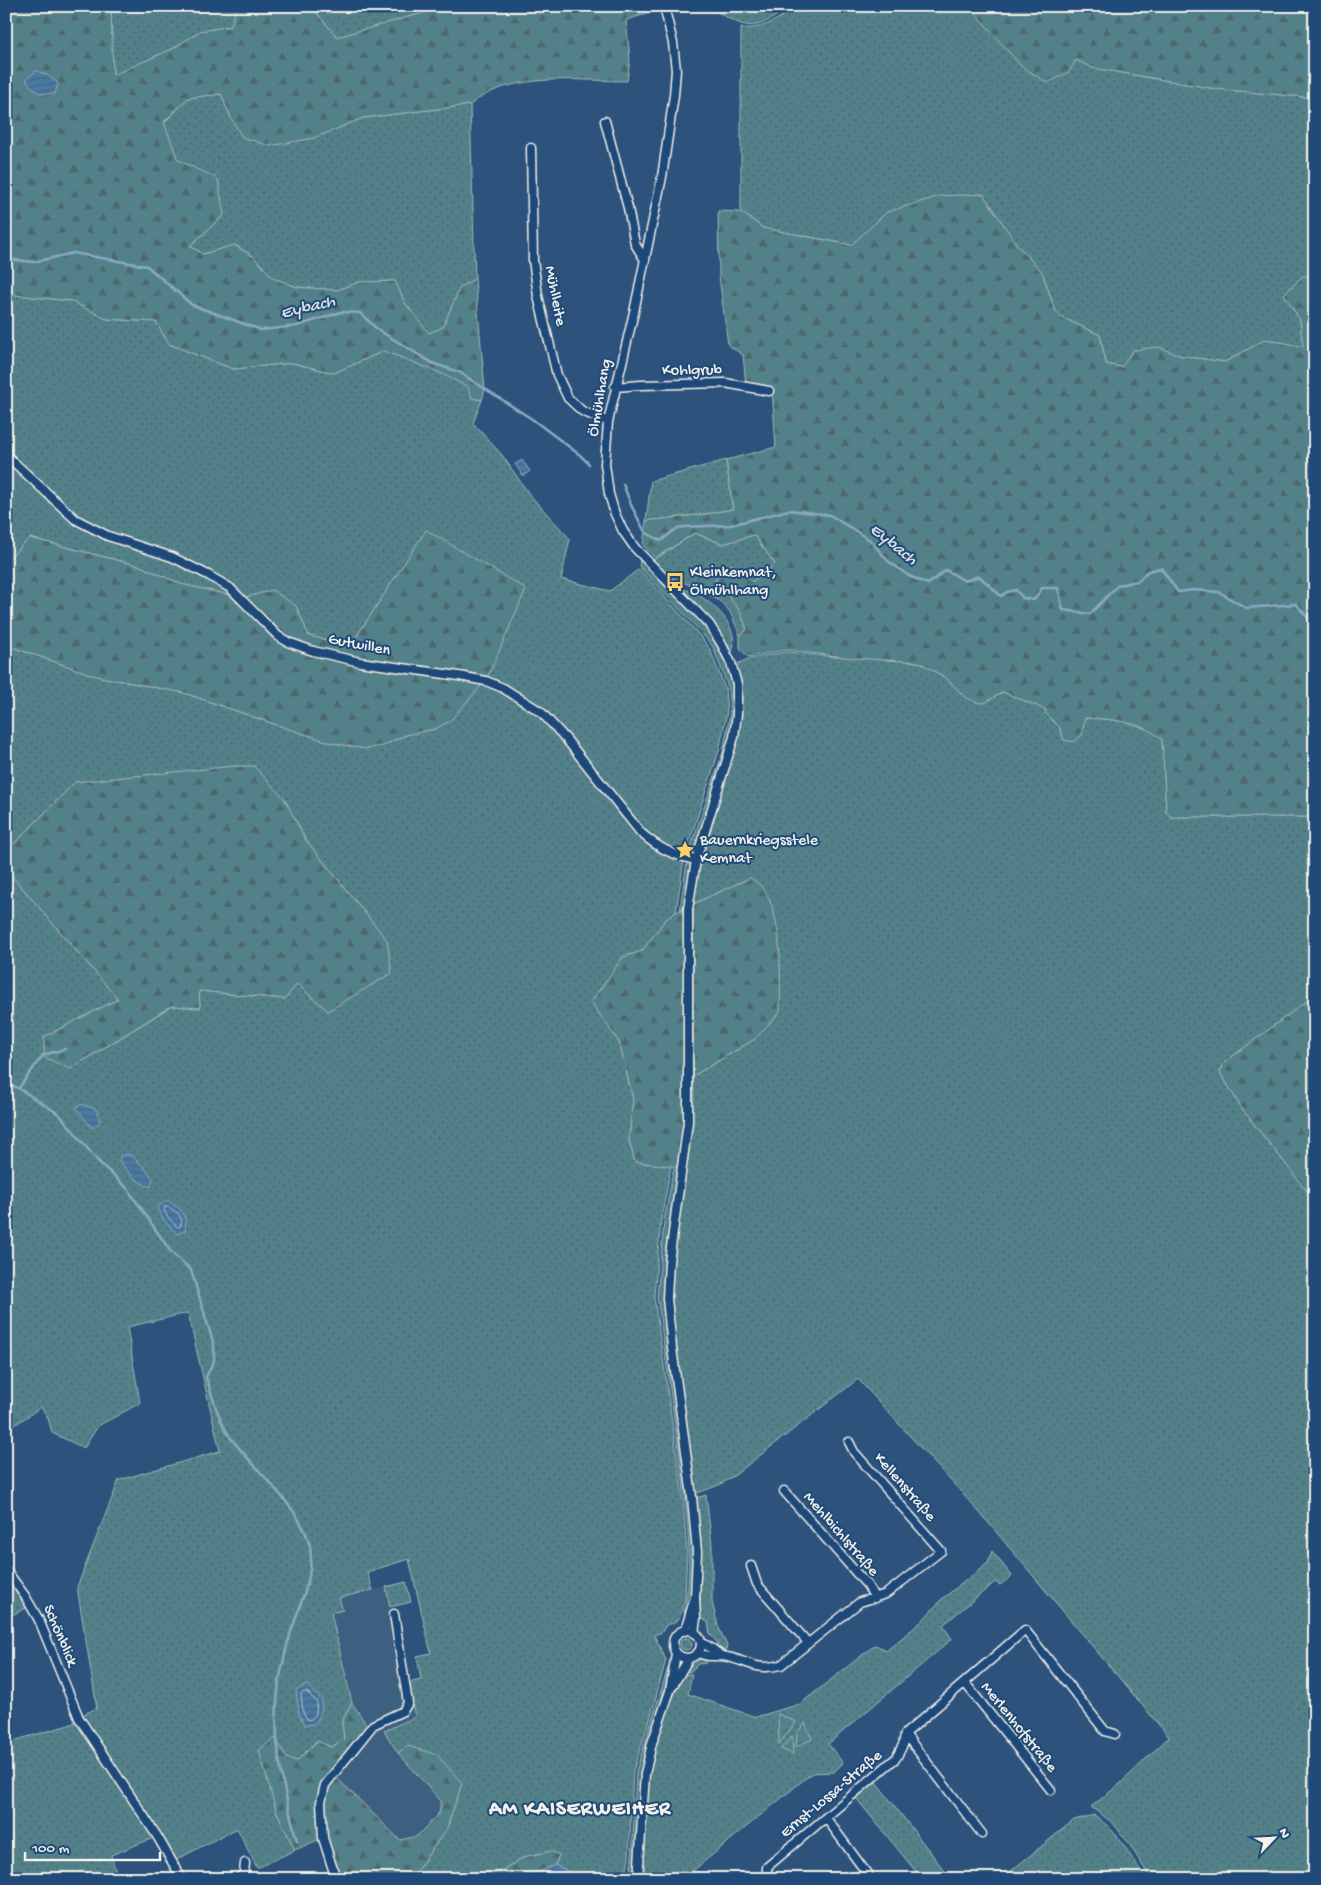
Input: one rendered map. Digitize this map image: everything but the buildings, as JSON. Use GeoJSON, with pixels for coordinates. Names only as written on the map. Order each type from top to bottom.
{"type":"FeatureCollection","features":[{"type":"Feature","properties":{"kind":"street","name":"Ölmühlhang"},"geometry":{"type":"LineString","coordinates":[[665,9],[673,43],[676,70],[675,87],[662,177],[634,312],[608,422],[606,464],[609,494],[623,531],[635,548],[709,624],[722,643],[731,663],[737,684],[737,714],[734,737],[696,860],[688,909],[688,1122],[669,1262],[667,1298],[692,1497],[697,1552],[695,1598]]}},
{"type":"Feature","properties":{"kind":"street"},"geometry":{"type":"LineString","coordinates":[[605,121],[628,208],[635,244],[645,260]]}},
{"type":"Feature","properties":{"kind":"street","name":"Mühlleite"},"geometry":{"type":"LineString","coordinates":[[531,148],[533,260],[538,296],[557,375],[568,398],[582,411],[608,422]]}},
{"type":"Feature","properties":{"kind":"street","name":"Kohlgrub"},"geometry":{"type":"LineString","coordinates":[[615,387],[725,383],[769,391]]}},
{"type":"Feature","properties":{"kind":"street","name":"Gutwillen"},"geometry":{"type":"LineString","coordinates":[[6,455],[75,519],[108,536],[172,557],[208,575],[230,588],[278,636],[288,642],[312,651],[360,662],[459,676],[503,688],[541,712],[566,739],[641,833],[669,854],[696,860]]}},
{"type":"Feature","properties":{"kind":"street","name":"Kellenstraße"},"geometry":{"type":"LineString","coordinates":[[849,1442],[854,1452],[941,1551],[886,1594],[875,1598]]}},
{"type":"Feature","properties":{"kind":"street","name":"Mehlbichlstraße"},"geometry":{"type":"LineString","coordinates":[[784,1491],[867,1585],[875,1598]]}},
{"type":"Feature","properties":{"kind":"street"},"geometry":{"type":"LineString","coordinates":[[751,1566],[757,1584],[808,1643]]}},
{"type":"Feature","properties":{"kind":"street","name":"Schönblick"},"geometry":{"type":"LineString","coordinates":[[6,1570],[25,1596],[39,1620],[79,1718],[157,1836],[182,1879]]}},
{"type":"Feature","properties":{"kind":"street"},"geometry":{"type":"LineString","coordinates":[[685,1631],[695,1598]]}},
{"type":"Feature","properties":{"kind":"street"},"geometry":{"type":"LineString","coordinates":[[695,1598],[696,1619],[694,1633],[700,1642],[721,1656],[757,1667],[781,1665],[860,1602],[875,1598]]}},
{"type":"Feature","properties":{"kind":"street"},"geometry":{"type":"LineString","coordinates":[[336,1879],[323,1838],[321,1802],[325,1785],[373,1725],[403,1711],[408,1704],[394,1614]]}},
{"type":"Feature","properties":{"kind":"street","name":"Ernst-Lossa-Straße"},"geometry":{"type":"LineString","coordinates":[[767,1879],[767,1867],[896,1758],[903,1745],[905,1734],[1025,1630],[1106,1732],[1115,1734]]}},
{"type":"Feature","properties":{"kind":"street"},"geometry":{"type":"LineString","coordinates":[[689,1658],[681,1657],[676,1653],[673,1647],[674,1639],[677,1634],[685,1631],[694,1633]]}},
{"type":"Feature","properties":{"kind":"street"},"geometry":{"type":"LineString","coordinates":[[698,1653],[700,1642]]}},
{"type":"Feature","properties":{"kind":"street"},"geometry":{"type":"LineString","coordinates":[[638,1879],[645,1774],[652,1742],[670,1691],[676,1653]]}},
{"type":"Feature","properties":{"kind":"street"},"geometry":{"type":"LineString","coordinates":[[698,1653],[711,1658],[721,1656]]}},
{"type":"Feature","properties":{"kind":"street"},"geometry":{"type":"LineString","coordinates":[[670,1691],[689,1658],[698,1653]]}},
{"type":"Feature","properties":{"kind":"street","name":"Merlenhofstraße"},"geometry":{"type":"LineString","coordinates":[[964,1683],[1051,1790]]}},
{"type":"Feature","properties":{"kind":"street"},"geometry":{"type":"LineString","coordinates":[[905,1734],[982,1834]]}},
{"type":"Feature","properties":{"kind":"street"},"geometry":{"type":"LineString","coordinates":[[826,1818],[871,1879]]}},
{"type":"Feature","properties":{"kind":"street"},"geometry":{"type":"LineString","coordinates":[[238,1879],[244,1873],[245,1863]]}},
{"type":"Feature","properties":{"kind":"shaded area"},"geometry":{"type":"Polygon","coordinates":[[[386,1587],[404,1683],[408,1683],[415,1717],[384,1731],[398,1753],[441,1801],[439,1813],[417,1836],[400,1840],[335,1776],[369,1728],[352,1703],[331,1613],[343,1610],[339,1598],[386,1587]]]}},
{"type":"Feature","properties":{"kind":"green space"},"geometry":{"type":"Polygon","coordinates":[[[6,6],[111,6],[113,75],[172,49],[201,31],[231,26],[236,6],[314,6],[316,12],[337,37],[448,6],[662,6],[663,9],[626,20],[630,59],[627,81],[545,80],[524,82],[486,94],[470,105],[363,118],[314,138],[270,146],[242,137],[231,118],[221,94],[188,98],[164,122],[178,160],[218,179],[224,215],[190,246],[203,254],[234,245],[254,257],[273,278],[297,287],[337,290],[359,282],[395,281],[405,303],[429,333],[443,327],[460,287],[475,279],[485,389],[482,400],[472,398],[468,387],[436,371],[384,351],[334,373],[293,363],[233,369],[169,344],[156,322],[107,319],[71,301],[6,294],[6,6]]]}},
{"type":"Feature","properties":{"kind":"green space"},"geometry":{"type":"Polygon","coordinates":[[[111,6],[236,6],[232,26],[201,31],[172,49],[113,76],[111,6]]]}},
{"type":"Feature","properties":{"kind":"green space"},"geometry":{"type":"Polygon","coordinates":[[[314,6],[448,6],[337,37],[316,12],[314,6]]]}},
{"type":"Feature","properties":{"kind":"green space"},"geometry":{"type":"Polygon","coordinates":[[[707,6],[790,6],[766,22],[748,26],[731,20],[707,6]]]}},
{"type":"Feature","properties":{"kind":"green space"},"geometry":{"type":"Polygon","coordinates":[[[796,6],[969,6],[993,33],[1076,60],[1093,68],[1216,89],[1315,98],[1315,278],[1303,276],[1284,294],[1300,320],[1303,347],[1266,339],[1225,362],[1181,356],[1158,347],[1121,367],[1106,364],[1100,335],[1061,317],[1055,310],[1042,272],[1018,246],[983,194],[888,212],[851,245],[763,228],[741,212],[741,28],[757,27],[771,23],[796,6]]]}},
{"type":"Feature","properties":{"kind":"green space"},"geometry":{"type":"Polygon","coordinates":[[[969,6],[1315,6],[1315,98],[1216,89],[1093,68],[1076,60],[1069,72],[1047,83],[1021,66],[969,6]]]}},
{"type":"Feature","properties":{"kind":"green space"},"geometry":{"type":"Polygon","coordinates":[[[221,94],[231,118],[314,138],[363,118],[470,105],[475,279],[460,287],[443,327],[429,334],[405,303],[395,281],[359,282],[337,290],[297,287],[273,278],[254,257],[235,245],[203,254],[190,246],[224,215],[178,161],[164,123],[188,98],[221,94]]]}},
{"type":"Feature","properties":{"kind":"green space"},"geometry":{"type":"Polygon","coordinates":[[[983,194],[1018,246],[1042,272],[1055,310],[1061,317],[1100,335],[1106,364],[1121,367],[1133,350],[1158,347],[1181,356],[1225,362],[1266,339],[1303,347],[1300,320],[1284,294],[1303,276],[1315,278],[1315,817],[1171,817],[1166,812],[1162,739],[1153,733],[1125,722],[1085,718],[1082,735],[1074,742],[1064,740],[1059,727],[1045,713],[1046,710],[1003,692],[984,703],[975,702],[964,696],[946,678],[919,662],[853,658],[786,650],[748,657],[740,648],[740,635],[747,630],[740,611],[715,580],[732,564],[752,582],[775,564],[754,535],[723,544],[695,533],[655,558],[643,545],[646,521],[733,509],[726,460],[776,447],[772,389],[746,385],[743,355],[728,345],[719,276],[718,211],[741,212],[763,228],[851,245],[887,212],[940,196],[983,194]]]}},
{"type":"Feature","properties":{"kind":"green space"},"geometry":{"type":"Polygon","coordinates":[[[6,294],[71,301],[107,319],[156,322],[169,344],[233,369],[293,363],[334,373],[384,351],[436,371],[469,387],[472,397],[482,400],[473,423],[502,455],[529,494],[570,539],[561,579],[610,591],[639,569],[697,632],[710,649],[725,688],[727,712],[719,751],[685,855],[670,851],[642,831],[542,710],[487,679],[426,531],[351,645],[309,636],[296,606],[243,598],[181,584],[140,566],[30,538],[6,561],[6,294]]]}},
{"type":"Feature","properties":{"kind":"green space"},"geometry":{"type":"Polygon","coordinates":[[[726,460],[733,509],[646,521],[651,481],[726,460]]]}},
{"type":"Feature","properties":{"kind":"green space"},"geometry":{"type":"Polygon","coordinates":[[[426,530],[526,589],[487,679],[450,721],[435,729],[406,735],[382,746],[365,749],[332,743],[184,693],[96,676],[6,645],[6,561],[30,538],[140,566],[181,584],[243,598],[272,590],[296,606],[309,636],[351,645],[426,530]]]}},
{"type":"Feature","properties":{"kind":"green space"},"geometry":{"type":"Polygon","coordinates":[[[695,533],[723,544],[754,535],[775,564],[752,582],[715,580],[740,611],[747,630],[740,635],[730,612],[721,602],[694,586],[672,579],[652,561],[695,533]]]}},
{"type":"Feature","properties":{"kind":"green space"},"geometry":{"type":"Polygon","coordinates":[[[640,560],[678,597],[712,638],[724,661],[733,685],[735,710],[731,738],[693,858],[687,857],[723,752],[730,713],[728,687],[713,647],[639,566],[640,560]]]}},
{"type":"Feature","properties":{"kind":"green space"},"geometry":{"type":"Polygon","coordinates":[[[681,588],[701,597],[720,612],[732,631],[734,642],[732,653],[713,621],[681,588]]]}},
{"type":"Feature","properties":{"kind":"green space"},"geometry":{"type":"Polygon","coordinates":[[[6,645],[96,676],[184,693],[289,729],[382,746],[406,735],[435,729],[484,682],[502,690],[540,714],[654,847],[668,855],[684,859],[676,912],[665,920],[642,951],[623,957],[592,1002],[619,1042],[633,1099],[629,1140],[635,1162],[671,1166],[661,1220],[654,1296],[683,1499],[687,1552],[685,1599],[680,1616],[674,1623],[666,1625],[662,1632],[654,1635],[666,1660],[633,1771],[629,1857],[625,1879],[571,1879],[567,1871],[555,1865],[559,1855],[524,1857],[499,1872],[468,1879],[411,1879],[447,1828],[462,1783],[409,1747],[398,1753],[384,1731],[415,1717],[408,1683],[421,1680],[417,1656],[431,1653],[409,1559],[367,1572],[373,1590],[339,1598],[343,1610],[331,1613],[352,1703],[342,1721],[344,1740],[331,1747],[316,1741],[297,1761],[287,1758],[276,1810],[295,1850],[257,1868],[237,1828],[174,1861],[80,1716],[97,1708],[77,1587],[119,1480],[220,1451],[188,1313],[127,1327],[140,1403],[98,1426],[84,1448],[52,1433],[48,1418],[41,1407],[6,1431],[6,869],[118,999],[44,1037],[70,1069],[172,1006],[200,1008],[199,991],[285,999],[297,984],[387,940],[305,839],[284,798],[75,782],[6,852],[6,645]]]}},
{"type":"Feature","properties":{"kind":"green space"},"geometry":{"type":"Polygon","coordinates":[[[786,652],[919,662],[946,678],[964,696],[984,703],[1003,692],[1046,710],[1045,713],[1059,727],[1064,740],[1082,735],[1084,718],[1115,720],[1144,728],[1162,738],[1166,812],[1171,817],[1315,817],[1315,995],[1225,1062],[1220,1072],[1242,1109],[1315,1201],[1315,1879],[1185,1879],[1176,1874],[1168,1873],[1160,1874],[1151,1879],[1128,1842],[1113,1823],[1091,1807],[1121,1783],[1169,1737],[981,1514],[858,1379],[735,1475],[719,1485],[695,1494],[670,1299],[672,1262],[692,1123],[693,1076],[755,1039],[750,878],[693,904],[701,857],[710,822],[740,723],[740,686],[735,665],[748,659],[786,652]]]}},
{"type":"Feature","properties":{"kind":"green space"},"geometry":{"type":"Polygon","coordinates":[[[234,766],[254,766],[284,798],[305,839],[387,940],[392,973],[328,1011],[297,984],[285,999],[199,991],[200,1008],[171,1006],[70,1069],[44,1057],[44,1037],[118,999],[6,869],[6,852],[75,782],[234,766]]]}},
{"type":"Feature","properties":{"kind":"green space"},"geometry":{"type":"Polygon","coordinates":[[[687,861],[692,862],[686,908],[680,910],[687,861]]]}},
{"type":"Feature","properties":{"kind":"green space"},"geometry":{"type":"Polygon","coordinates":[[[750,878],[762,887],[770,901],[775,918],[780,959],[780,1012],[755,1039],[693,1076],[693,904],[750,878]]]}},
{"type":"Feature","properties":{"kind":"green space"},"geometry":{"type":"Polygon","coordinates":[[[686,908],[684,1122],[679,1167],[635,1162],[629,1140],[633,1099],[619,1042],[591,1002],[623,957],[642,951],[665,920],[686,908]]]}},
{"type":"Feature","properties":{"kind":"green space"},"geometry":{"type":"Polygon","coordinates":[[[1315,995],[1315,1201],[1242,1109],[1220,1072],[1225,1062],[1315,995]]]}},
{"type":"Feature","properties":{"kind":"green space"},"geometry":{"type":"Polygon","coordinates":[[[674,1166],[679,1167],[666,1262],[689,1497],[685,1498],[657,1296],[664,1221],[674,1166]]]}},
{"type":"Feature","properties":{"kind":"green space"},"geometry":{"type":"Polygon","coordinates":[[[706,1495],[712,1546],[712,1602],[718,1626],[727,1646],[725,1651],[717,1646],[717,1642],[710,1634],[708,1622],[700,1618],[701,1552],[696,1498],[706,1495]]]}},
{"type":"Feature","properties":{"kind":"green space"},"geometry":{"type":"Polygon","coordinates":[[[685,1499],[689,1499],[693,1556],[692,1585],[686,1614],[684,1613],[687,1599],[689,1556],[685,1499]]]}},
{"type":"Feature","properties":{"kind":"green space"},"geometry":{"type":"Polygon","coordinates":[[[992,1551],[1012,1576],[1000,1585],[995,1582],[943,1625],[952,1639],[828,1744],[843,1763],[834,1772],[812,1773],[683,1879],[641,1879],[646,1788],[650,1762],[662,1723],[685,1674],[692,1674],[688,1694],[756,1717],[800,1704],[875,1645],[887,1650],[921,1622],[942,1599],[988,1563],[992,1551]]]}},
{"type":"Feature","properties":{"kind":"green space"},"geometry":{"type":"Polygon","coordinates":[[[6,1573],[30,1606],[6,1618],[6,1573]]]}},
{"type":"Feature","properties":{"kind":"green space"},"geometry":{"type":"Polygon","coordinates":[[[406,1582],[411,1602],[390,1607],[386,1587],[406,1582]]]}},
{"type":"Feature","properties":{"kind":"green space"},"geometry":{"type":"Polygon","coordinates":[[[684,1638],[688,1638],[692,1644],[688,1650],[684,1650],[680,1646],[680,1642],[684,1638]]]}},
{"type":"Feature","properties":{"kind":"green space"},"geometry":{"type":"Polygon","coordinates":[[[700,1657],[708,1659],[706,1663],[698,1664],[690,1672],[686,1671],[691,1662],[700,1657]]]}},
{"type":"Feature","properties":{"kind":"green space"},"geometry":{"type":"Polygon","coordinates":[[[668,1668],[670,1669],[650,1742],[636,1879],[629,1879],[632,1857],[636,1771],[668,1668]]]}},
{"type":"Feature","properties":{"kind":"green space"},"geometry":{"type":"Polygon","coordinates":[[[352,1703],[369,1728],[335,1776],[400,1840],[417,1836],[439,1813],[441,1801],[398,1753],[408,1746],[437,1755],[462,1783],[447,1828],[411,1879],[339,1879],[320,1839],[295,1850],[276,1810],[259,1750],[275,1738],[287,1758],[297,1761],[317,1741],[331,1747],[344,1740],[342,1721],[352,1703]]]}},
{"type":"Feature","properties":{"kind":"green space"},"geometry":{"type":"Polygon","coordinates":[[[778,1714],[796,1722],[779,1744],[778,1714]]]}},
{"type":"Feature","properties":{"kind":"green space"},"geometry":{"type":"Polygon","coordinates":[[[79,1720],[156,1837],[111,1855],[118,1879],[6,1879],[6,1743],[69,1725],[79,1720]]]}},
{"type":"Feature","properties":{"kind":"green space"},"geometry":{"type":"Polygon","coordinates":[[[805,1723],[812,1739],[796,1747],[797,1733],[805,1723]]]}},
{"type":"Feature","properties":{"kind":"green space"},"geometry":{"type":"Polygon","coordinates":[[[792,1736],[793,1754],[781,1749],[792,1736]]]}},
{"type":"Feature","properties":{"kind":"green space"},"geometry":{"type":"Polygon","coordinates":[[[876,1782],[951,1879],[922,1879],[856,1798],[876,1782]]]}},
{"type":"Feature","properties":{"kind":"green space"},"geometry":{"type":"Polygon","coordinates":[[[1094,1815],[1118,1837],[1146,1879],[1001,1879],[1074,1820],[1094,1815]]]}},
{"type":"Feature","properties":{"kind":"green space"},"geometry":{"type":"Polygon","coordinates":[[[551,1851],[559,1855],[555,1865],[522,1879],[468,1879],[499,1872],[524,1857],[551,1851]]]}},
{"type":"Feature","properties":{"kind":"water"},"geometry":{"type":"Polygon","coordinates":[[[36,71],[47,75],[58,83],[55,94],[38,92],[26,80],[36,71]]]}},
{"type":"Feature","properties":{"kind":"water"},"geometry":{"type":"Polygon","coordinates":[[[522,460],[530,471],[523,476],[515,464],[522,460]]]}},
{"type":"Feature","properties":{"kind":"water"},"geometry":{"type":"Polygon","coordinates":[[[81,1104],[97,1110],[100,1122],[92,1128],[76,1108],[81,1104]]]}},
{"type":"Feature","properties":{"kind":"water"},"geometry":{"type":"Polygon","coordinates":[[[121,1155],[130,1155],[143,1166],[153,1179],[150,1187],[140,1182],[129,1172],[119,1160],[121,1155]]]}},
{"type":"Feature","properties":{"kind":"water"},"geometry":{"type":"Polygon","coordinates":[[[167,1200],[182,1212],[186,1225],[185,1231],[177,1234],[163,1219],[157,1207],[167,1200]]]}},
{"type":"Feature","properties":{"kind":"water"},"geometry":{"type":"Polygon","coordinates":[[[307,1685],[322,1700],[317,1721],[305,1725],[299,1714],[296,1690],[307,1685]]]}},
{"type":"Feature","properties":{"kind":"water"},"geometry":{"type":"Polygon","coordinates":[[[555,1865],[567,1871],[571,1879],[522,1879],[555,1865]]]}},
{"type":"Feature","properties":{"kind":"waterway","name":"Eybach"},"geometry":{"type":"LineString","coordinates":[[6,259],[34,262],[73,253],[147,266],[192,305],[261,330],[297,326],[341,312],[360,313],[377,329],[432,363],[459,372],[532,419],[589,464]]}},
{"type":"Feature","properties":{"kind":"waterway","name":"Eybach"},"geometry":{"type":"LineString","coordinates":[[623,484],[645,532],[661,541],[673,531],[683,527],[731,525],[789,510],[830,515],[870,540],[888,561],[909,576],[928,584],[946,570],[965,581],[979,576],[1001,596],[1016,590],[1023,598],[1034,600],[1042,588],[1058,588],[1063,610],[1090,614],[1118,585],[1138,581],[1148,571],[1161,568],[1178,592],[1194,590],[1219,592],[1246,608],[1296,604],[1308,618],[1315,621]]}},
{"type":"Feature","properties":{"kind":"waterway"},"geometry":{"type":"LineString","coordinates":[[19,1088],[43,1055],[65,1049]]}},
{"type":"Feature","properties":{"kind":"waterway"},"geometry":{"type":"LineString","coordinates":[[6,1083],[18,1088],[59,1114],[98,1161],[127,1188],[171,1252],[191,1270],[214,1345],[214,1361],[206,1377],[222,1423],[230,1437],[288,1504],[298,1518],[305,1533],[310,1547],[310,1569],[305,1592],[286,1649],[281,1672],[276,1716],[282,1778],[297,1841]]}},
{"type":"Feature","properties":{"kind":"place","name":"Kleinkemnat, Ölmühlhang"},"geometry":{"type":"Point","coordinates":[675,582]}},
{"type":"Feature","properties":{"kind":"place","name":"Bauernkriegsstele Kemnat"},"geometry":{"type":"Point","coordinates":[685,850]}},
{"type":"Feature","properties":{"kind":"district","name":"AM KAISERWEIHER"},"geometry":{"type":"Point","coordinates":[580,1810]}}]}
